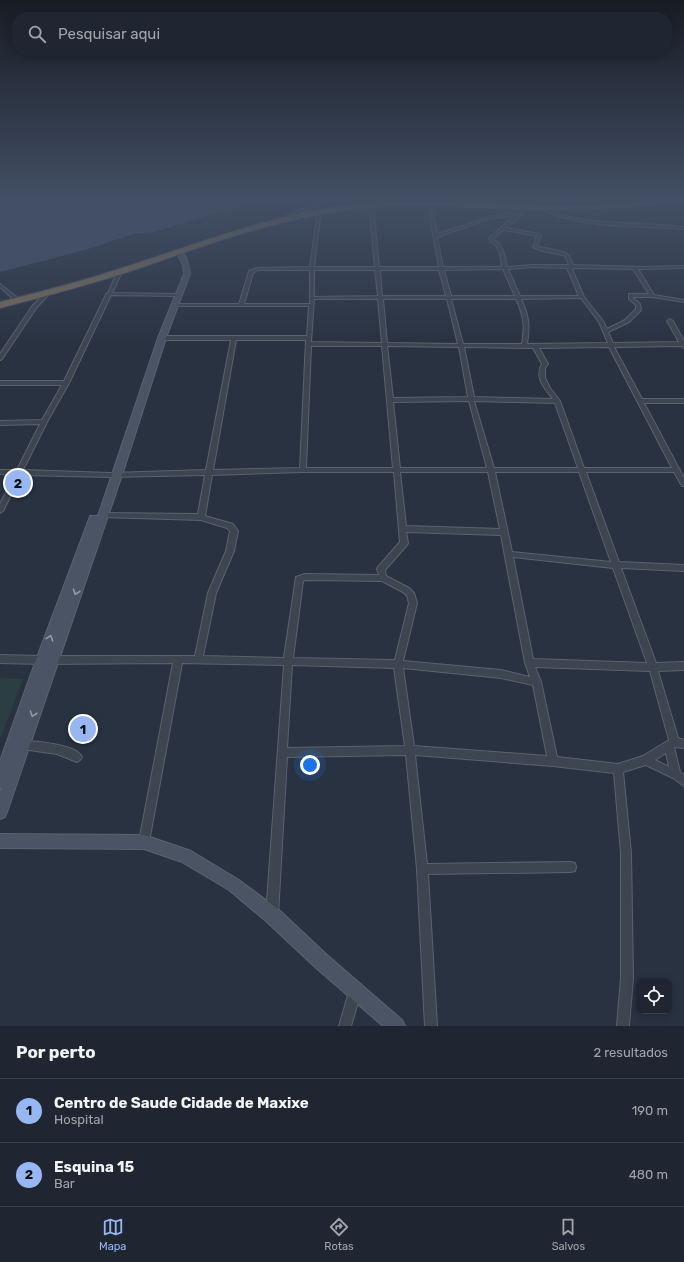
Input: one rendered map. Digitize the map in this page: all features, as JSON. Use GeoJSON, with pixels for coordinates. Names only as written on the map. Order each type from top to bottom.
{"type":"FeatureCollection","features":[{"type":"Feature","properties":{"kind":"highway"},"geometry":{"type":"LineString","coordinates":[[0,305],[120,272],[188,249]]}},
{"type":"Feature","properties":{"kind":"street"},"geometry":{"type":"LineString","coordinates":[[303,470],[312,305],[312,269],[315,249]]}},
{"type":"Feature","properties":{"kind":"street"},"geometry":{"type":"LineString","coordinates":[[375,249],[404,544],[381,569],[383,578]]}},
{"type":"Feature","properties":{"kind":"street"},"geometry":{"type":"LineString","coordinates":[[437,249],[461,345],[471,399],[491,470],[503,532],[509,554],[529,663],[537,682],[553,761]]}},
{"type":"Feature","properties":{"kind":"street"},"geometry":{"type":"LineString","coordinates":[[500,249],[505,268],[524,311],[527,324],[524,345]]}},
{"type":"Feature","properties":{"kind":"street"},"geometry":{"type":"LineString","coordinates":[[541,249],[547,252],[565,254],[568,258],[582,297],[601,322],[611,345],[642,401],[684,484]]}},
{"type":"Feature","properties":{"kind":"street"},"geometry":{"type":"LineString","coordinates":[[0,812],[22,746],[47,660],[117,473],[158,338],[187,271],[173,254]]}},
{"type":"Feature","properties":{"kind":"street"},"geometry":{"type":"LineString","coordinates":[[241,305],[251,272],[253,270],[505,268],[533,266],[571,268],[684,267]]}},
{"type":"Feature","properties":{"kind":"street"},"geometry":{"type":"LineString","coordinates":[[635,268],[652,296]]}},
{"type":"Feature","properties":{"kind":"street"},"geometry":{"type":"LineString","coordinates":[[0,511],[44,422],[66,383],[107,295],[120,272]]}},
{"type":"Feature","properties":{"kind":"street"},"geometry":{"type":"LineString","coordinates":[[0,285],[17,300]]}},
{"type":"Feature","properties":{"kind":"street"},"geometry":{"type":"LineString","coordinates":[[0,358],[35,306],[49,292]]}},
{"type":"Feature","properties":{"kind":"street"},"geometry":{"type":"LineString","coordinates":[[107,295],[143,296],[241,305],[312,305]]}},
{"type":"Feature","properties":{"kind":"street"},"geometry":{"type":"LineString","coordinates":[[605,332],[623,324],[639,309],[638,304],[631,299],[631,295],[652,296],[684,301]]}},
{"type":"Feature","properties":{"kind":"street"},"geometry":{"type":"LineString","coordinates":[[30,297],[35,306]]}},
{"type":"Feature","properties":{"kind":"street"},"geometry":{"type":"LineString","coordinates":[[312,298],[582,297]]}},
{"type":"Feature","properties":{"kind":"street"},"geometry":{"type":"LineString","coordinates":[[0,781],[102,515],[174,299]]}},
{"type":"Feature","properties":{"kind":"street"},"geometry":{"type":"LineString","coordinates":[[309,344],[535,346],[683,344],[670,321]]}},
{"type":"Feature","properties":{"kind":"street"},"geometry":{"type":"LineString","coordinates":[[162,338],[309,338]]}},
{"type":"Feature","properties":{"kind":"street"},"geometry":{"type":"LineString","coordinates":[[201,517],[234,338]]}},
{"type":"Feature","properties":{"kind":"street"},"geometry":{"type":"LineString","coordinates":[[535,346],[541,355],[544,364],[541,368],[541,376],[557,401],[652,667],[680,778]]}},
{"type":"Feature","properties":{"kind":"street"},"geometry":{"type":"LineString","coordinates":[[0,383],[66,383]]}},
{"type":"Feature","properties":{"kind":"street"},"geometry":{"type":"LineString","coordinates":[[390,400],[471,399],[557,401]]}},
{"type":"Feature","properties":{"kind":"street"},"geometry":{"type":"LineString","coordinates":[[642,401],[684,400]]}},
{"type":"Feature","properties":{"kind":"street"},"geometry":{"type":"LineString","coordinates":[[0,423],[44,422]]}},
{"type":"Feature","properties":{"kind":"street"},"geometry":{"type":"LineString","coordinates":[[0,468],[21,471]]}},
{"type":"Feature","properties":{"kind":"street"},"geometry":{"type":"LineString","coordinates":[[0,472],[117,473],[303,470],[677,470]]}},
{"type":"Feature","properties":{"kind":"street"},"geometry":{"type":"LineString","coordinates":[[102,515],[201,517],[230,526],[234,531],[230,551],[212,593],[198,660]]}},
{"type":"Feature","properties":{"kind":"street"},"geometry":{"type":"LineString","coordinates":[[402,528],[503,532]]}},
{"type":"Feature","properties":{"kind":"street"},"geometry":{"type":"LineString","coordinates":[[509,554],[616,565],[684,568]]}},
{"type":"Feature","properties":{"kind":"street"},"geometry":{"type":"LineString","coordinates":[[272,915],[288,662],[299,579],[305,577],[383,578],[406,590],[411,595],[413,602],[398,664],[410,750],[422,869],[431,1026]]}},
{"type":"Feature","properties":{"kind":"street"},"geometry":{"type":"LineString","coordinates":[[0,658],[47,660],[178,659],[398,664],[501,674],[537,682]]}},
{"type":"Feature","properties":{"kind":"street"},"geometry":{"type":"LineString","coordinates":[[144,842],[178,659]]}},
{"type":"Feature","properties":{"kind":"street"},"geometry":{"type":"LineString","coordinates":[[529,663],[652,667],[684,666]]}},
{"type":"Feature","properties":{"kind":"street"},"geometry":{"type":"LineString","coordinates":[[282,753],[410,750],[553,761],[618,769],[646,760],[671,744],[684,744]]}},
{"type":"Feature","properties":{"kind":"street"},"geometry":{"type":"LineString","coordinates":[[22,746],[57,749],[68,752],[77,757]]}},
{"type":"Feature","properties":{"kind":"street"},"geometry":{"type":"LineString","coordinates":[[646,760],[680,778]]}},
{"type":"Feature","properties":{"kind":"street"},"geometry":{"type":"LineString","coordinates":[[618,769],[626,853],[627,978],[623,1026]]}},
{"type":"Feature","properties":{"kind":"street"},"geometry":{"type":"LineString","coordinates":[[0,841],[144,842],[186,856],[234,885],[272,915],[355,991],[396,1026]]}},
{"type":"Feature","properties":{"kind":"street"},"geometry":{"type":"LineString","coordinates":[[422,869],[571,867]]}},
{"type":"Feature","properties":{"kind":"street"},"geometry":{"type":"LineString","coordinates":[[345,1026],[355,991]]}},
{"type":"Feature","properties":{"kind":"green space"},"geometry":{"type":"Polygon","coordinates":[[[0,678],[23,679],[0,739],[0,678]]]}},
{"type":"Feature","properties":{"kind":"water"},"geometry":{"type":"Polygon","coordinates":[[[0,249],[88,249],[85,250],[0,272],[0,249]]]}},
{"type":"Feature","properties":{"kind":"place","name":"Esquina 15"},"geometry":{"type":"Point","coordinates":[18,483]}},
{"type":"Feature","properties":{"kind":"place","name":"Centro de Saude Cidade de Maxixe"},"geometry":{"type":"Point","coordinates":[83,729]}}]}
